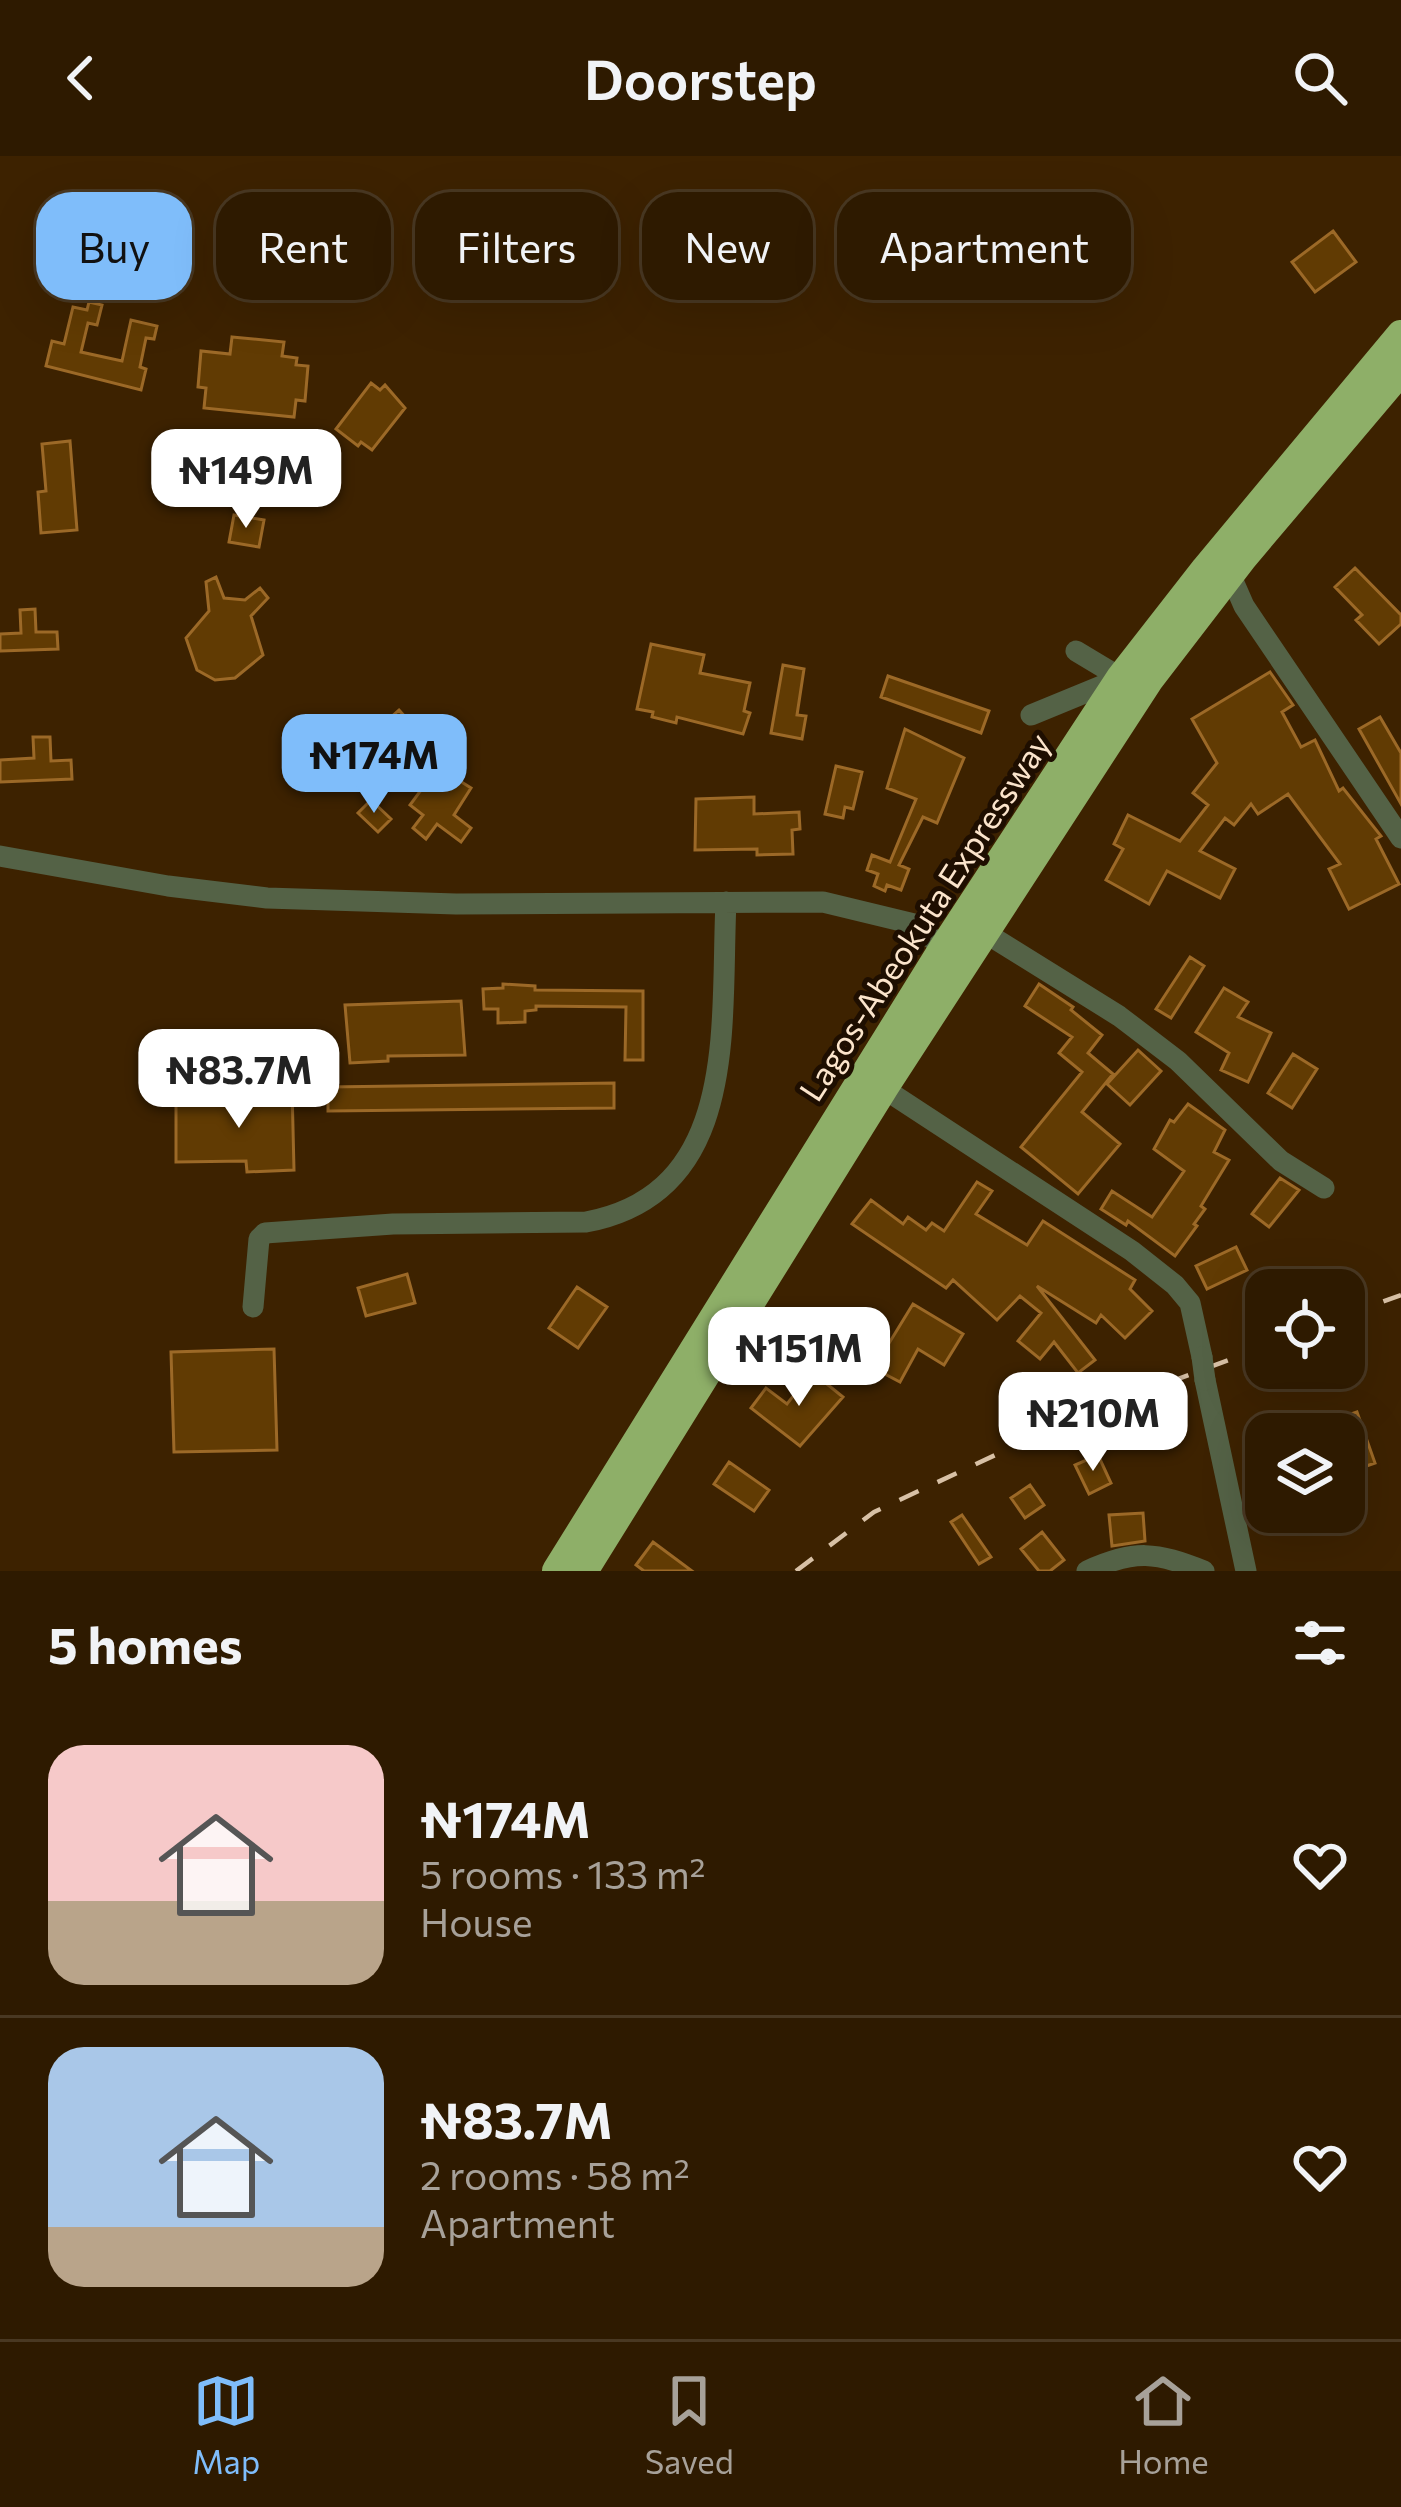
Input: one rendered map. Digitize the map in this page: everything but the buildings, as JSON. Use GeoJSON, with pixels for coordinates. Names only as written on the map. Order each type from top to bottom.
{"type":"FeatureCollection","features":[{"type":"Feature","properties":{"kind":"highway","name":"Lagos-Abeokuta Expressway"},"geometry":{"type":"LineString","coordinates":[[557,1571],[944,948],[1121,678],[1401,335]]}},
{"type":"Feature","properties":{"kind":"highway","name":"Lagos-Abeokuta Expressway"},"geometry":{"type":"LineString","coordinates":[[583,1571],[885,1085],[1149,679],[1401,370]]}},
{"type":"Feature","properties":{"kind":"street"},"geometry":{"type":"LineString","coordinates":[[1230,574],[1244,606],[1401,838]]}},
{"type":"Feature","properties":{"kind":"street"},"geometry":{"type":"LineString","coordinates":[[1076,652],[1121,678]]}},
{"type":"Feature","properties":{"kind":"street"},"geometry":{"type":"LineString","coordinates":[[1031,715],[1121,678]]}},
{"type":"Feature","properties":{"kind":"street"},"geometry":{"type":"LineString","coordinates":[[0,856],[267,898],[456,904],[823,902],[914,924],[944,948]]}},
{"type":"Feature","properties":{"kind":"street"},"geometry":{"type":"LineString","coordinates":[[253,1307],[259,1239],[265,1233],[393,1224],[586,1222],[615,1216],[648,1200],[673,1180],[695,1149],[710,1112],[718,1068],[726,902]]}},
{"type":"Feature","properties":{"kind":"street"},"geometry":{"type":"LineString","coordinates":[[984,932],[1119,1016],[1178,1061],[1282,1161],[1324,1188]]}},
{"type":"Feature","properties":{"kind":"street"},"geometry":{"type":"LineString","coordinates":[[885,1085],[1132,1251],[1190,1303],[1246,1571]]}},
{"type":"Feature","properties":{"kind":"street"},"geometry":{"type":"LineString","coordinates":[[1087,1571],[1120,1556],[1161,1555],[1204,1571]]}},
{"type":"Feature","properties":{"kind":"railway"},"geometry":{"type":"LineString","coordinates":[[1365,1308],[1401,1295]]}},
{"type":"Feature","properties":{"kind":"railway"},"geometry":{"type":"LineString","coordinates":[[796,1571],[874,1512],[1074,1418],[1245,1354]]}}]}
